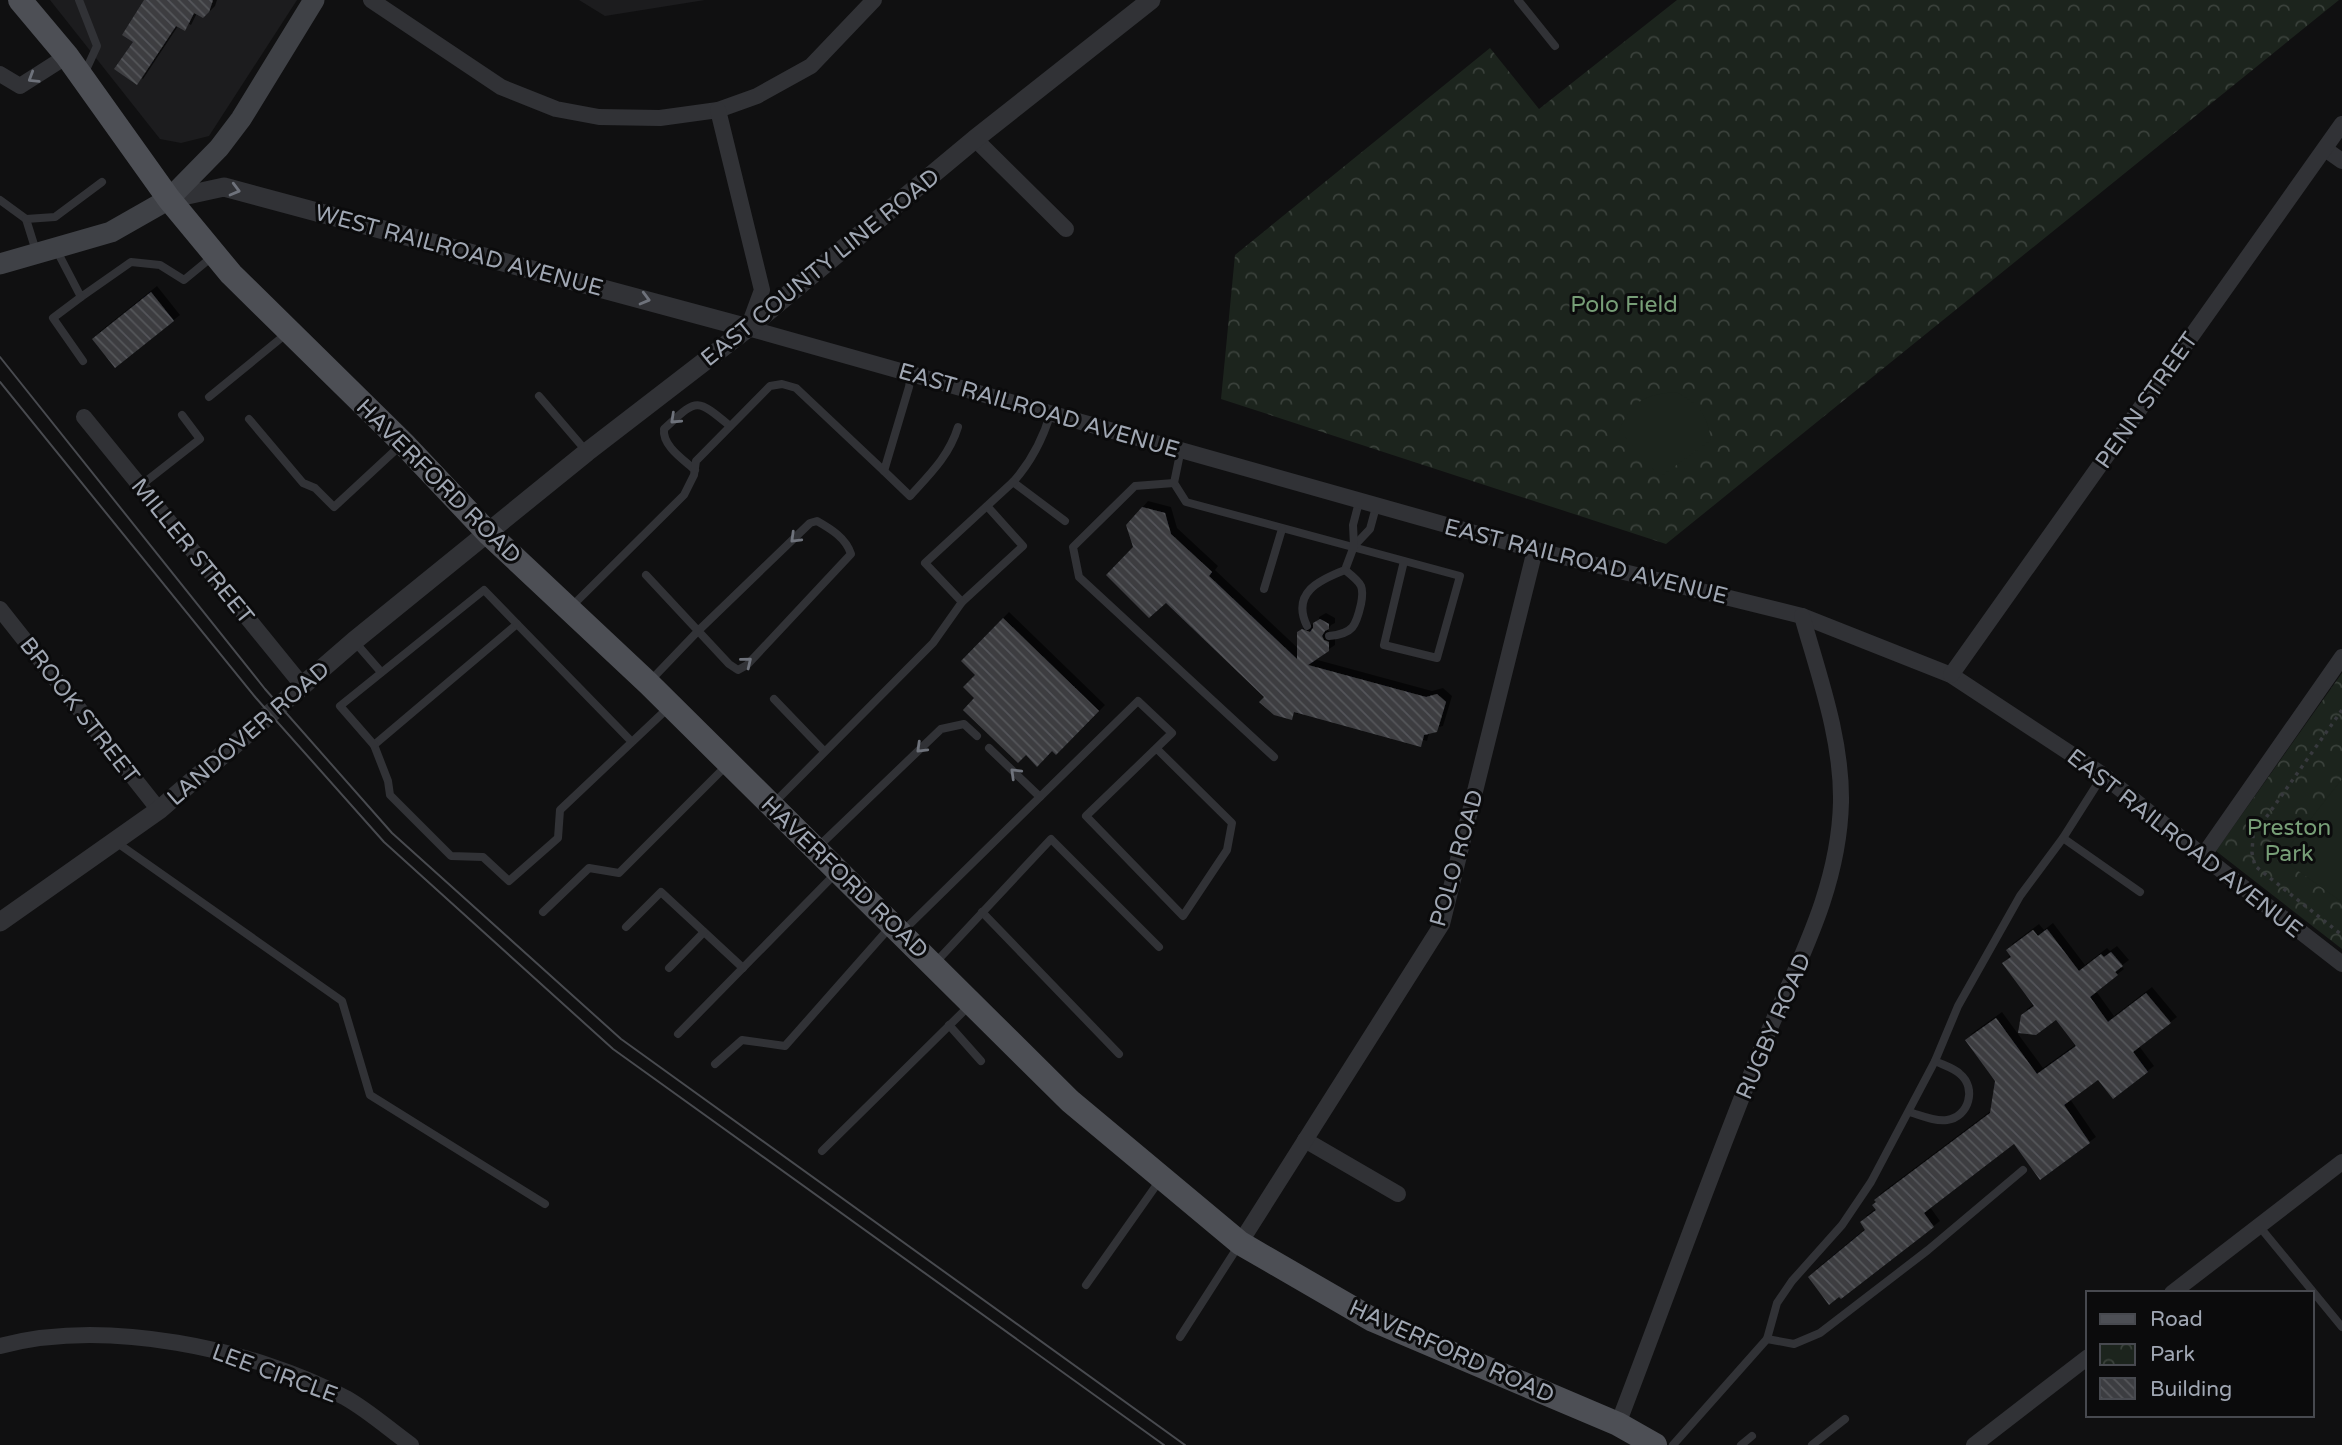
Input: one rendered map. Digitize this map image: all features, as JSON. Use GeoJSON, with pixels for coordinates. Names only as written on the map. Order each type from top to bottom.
{"type":"FeatureCollection","features":[{"type":"Feature","properties":{"kind":"main road","name":"HAVERFORD ROAD"},"geometry":{"type":"LineString","coordinates":[[20,0],[66,56],[169,199],[214,255],[403,443],[489,534],[648,683],[1070,1101],[1240,1242],[1374,1320],[1618,1424],[1655,1445]]}},
{"type":"Feature","properties":{"kind":"main road"},"geometry":{"type":"LineString","coordinates":[[0,264],[111,232],[169,199],[219,148],[241,119],[314,0]]}},
{"type":"Feature","properties":{"kind":"street"},"geometry":{"type":"LineString","coordinates":[[370,0],[500,87],[555,110],[599,117],[660,118],[718,110],[757,96],[811,66],[874,0]]}},
{"type":"Feature","properties":{"kind":"street","name":"EAST COUNTY LINE ROAD"},"geometry":{"type":"LineString","coordinates":[[489,534],[587,452],[748,328],[975,139],[1151,0]]}},
{"type":"Feature","properties":{"kind":"street"},"geometry":{"type":"LineString","coordinates":[[0,74],[20,86],[66,56]]}},
{"type":"Feature","properties":{"kind":"street"},"geometry":{"type":"LineString","coordinates":[[718,110],[762,290],[748,328]]}},
{"type":"Feature","properties":{"kind":"street","name":"PENN STREET"},"geometry":{"type":"LineString","coordinates":[[1951,675],[2342,124]]}},
{"type":"Feature","properties":{"kind":"street"},"geometry":{"type":"LineString","coordinates":[[975,139],[1066,229]]}},
{"type":"Feature","properties":{"kind":"street"},"geometry":{"type":"LineString","coordinates":[[2325,149],[2342,161]]}},
{"type":"Feature","properties":{"kind":"street","name":"WEST RAILROAD AVENUE"},"geometry":{"type":"LineString","coordinates":[[169,199],[224,187],[748,328]]}},
{"type":"Feature","properties":{"kind":"street","name":"EAST RAILROAD AVENUE"},"geometry":{"type":"LineString","coordinates":[[748,328],[1181,449],[1376,507],[1535,550],[1802,616],[1951,675],[2103,775],[2342,964]]}},
{"type":"Feature","properties":{"kind":"street","name":"MILLER STREET"},"geometry":{"type":"LineString","coordinates":[[84,417],[302,685]]}},
{"type":"Feature","properties":{"kind":"street","name":"LANDOVER ROAD"},"geometry":{"type":"LineString","coordinates":[[0,922],[159,810],[354,641],[489,534]]}},
{"type":"Feature","properties":{"kind":"street","name":"POLO ROAD"},"geometry":{"type":"LineString","coordinates":[[1240,1242],[1442,924],[1535,550]]}},
{"type":"Feature","properties":{"kind":"street","name":"BROOK STREET"},"geometry":{"type":"LineString","coordinates":[[0,609],[159,810]]}},
{"type":"Feature","properties":{"kind":"street","name":"RUGBY ROAD"},"geometry":{"type":"LineString","coordinates":[[1618,1424],[1762,1046],[1808,944],[1823,904],[1834,862],[1841,802],[1837,757],[1829,712],[1802,616]]}},
{"type":"Feature","properties":{"kind":"street"},"geometry":{"type":"LineString","coordinates":[[2203,856],[2342,657]]}},
{"type":"Feature","properties":{"kind":"street"},"geometry":{"type":"LineString","coordinates":[[1306,1140],[1398,1194]]}},
{"type":"Feature","properties":{"kind":"street"},"geometry":{"type":"LineString","coordinates":[[2175,1291],[2342,1162]]}},
{"type":"Feature","properties":{"kind":"street","name":"LEE CIRCLE"},"geometry":{"type":"LineString","coordinates":[[0,1346],[19,1341],[93,1336],[159,1340],[227,1352],[280,1370],[347,1399],[411,1445]]}},
{"type":"Feature","properties":{"kind":"street"},"geometry":{"type":"LineString","coordinates":[[1974,1445],[2086,1359]]}},
{"type":"Feature","properties":{"kind":"lane"},"geometry":{"type":"LineString","coordinates":[[79,0],[97,46],[82,78]]}},
{"type":"Feature","properties":{"kind":"lane"},"geometry":{"type":"LineString","coordinates":[[1518,0],[1555,46]]}},
{"type":"Feature","properties":{"kind":"lane"},"geometry":{"type":"LineString","coordinates":[[26,219],[55,217],[102,182]]}},
{"type":"Feature","properties":{"kind":"lane"},"geometry":{"type":"LineString","coordinates":[[0,201],[26,219],[81,297]]}},
{"type":"Feature","properties":{"kind":"lane"},"geometry":{"type":"LineString","coordinates":[[83,361],[53,318],[131,262],[160,265],[184,280],[214,255]]}},
{"type":"Feature","properties":{"kind":"lane"},"geometry":{"type":"LineString","coordinates":[[209,397],[289,332]]}},
{"type":"Feature","properties":{"kind":"lane"},"geometry":{"type":"LineString","coordinates":[[884,471],[911,374]]}},
{"type":"Feature","properties":{"kind":"lane"},"geometry":{"type":"LineString","coordinates":[[570,608],[684,495],[696,461],[770,386],[782,384],[796,388],[910,496],[953,444],[958,427]]}},
{"type":"Feature","properties":{"kind":"lane"},"geometry":{"type":"LineString","coordinates":[[539,397],[587,452]]}},
{"type":"Feature","properties":{"kind":"lane"},"geometry":{"type":"LineString","coordinates":[[695,470],[669,445],[664,429],[689,407],[698,404],[706,406],[730,426]]}},
{"type":"Feature","properties":{"kind":"lane"},"geometry":{"type":"LineString","coordinates":[[962,602],[925,563],[1029,464],[1051,412]]}},
{"type":"Feature","properties":{"kind":"lane"},"geometry":{"type":"LineString","coordinates":[[140,486],[200,439],[182,415]]}},
{"type":"Feature","properties":{"kind":"lane"},"geometry":{"type":"LineString","coordinates":[[249,419],[303,484],[316,488],[334,507],[403,443]]}},
{"type":"Feature","properties":{"kind":"lane"},"geometry":{"type":"LineString","coordinates":[[1181,449],[1174,483],[1186,502],[1460,576],[1437,658],[1384,645],[1404,561]]}},
{"type":"Feature","properties":{"kind":"lane"},"geometry":{"type":"LineString","coordinates":[[1013,482],[1065,521]]}},
{"type":"Feature","properties":{"kind":"lane"},"geometry":{"type":"LineString","coordinates":[[1174,483],[1135,486],[1082,538],[1073,547],[1079,578],[1274,757]]}},
{"type":"Feature","properties":{"kind":"lane"},"geometry":{"type":"LineString","coordinates":[[1354,546],[1353,525],[1359,502]]}},
{"type":"Feature","properties":{"kind":"lane"},"geometry":{"type":"LineString","coordinates":[[772,805],[933,643],[962,602],[1023,546],[987,506]]}},
{"type":"Feature","properties":{"kind":"lane"},"geometry":{"type":"LineString","coordinates":[[1307,626],[1302,607],[1307,592],[1322,579],[1345,570],[1354,546],[1370,529],[1376,507]]}},
{"type":"Feature","properties":{"kind":"lane"},"geometry":{"type":"LineString","coordinates":[[646,575],[698,631],[729,664],[738,670],[747,665],[851,554],[847,543],[817,521],[810,523],[698,631],[648,683]]}},
{"type":"Feature","properties":{"kind":"lane"},"geometry":{"type":"LineString","coordinates":[[1264,589],[1282,528]]}},
{"type":"Feature","properties":{"kind":"lane"},"geometry":{"type":"LineString","coordinates":[[1329,636],[1343,635],[1355,626],[1362,598],[1361,586],[1345,570]]}},
{"type":"Feature","properties":{"kind":"lane"},"geometry":{"type":"LineString","coordinates":[[632,742],[484,590],[340,706],[374,745],[388,780],[390,794],[451,856],[484,857],[509,881],[558,838],[560,810],[632,742],[670,706]]}},
{"type":"Feature","properties":{"kind":"lane"},"geometry":{"type":"LineString","coordinates":[[374,745],[517,624]]}},
{"type":"Feature","properties":{"kind":"lane"},"geometry":{"type":"LineString","coordinates":[[354,641],[381,673]]}},
{"type":"Feature","properties":{"kind":"lane"},"geometry":{"type":"LineString","coordinates":[[774,699],[824,751]]}},
{"type":"Feature","properties":{"kind":"lane"},"geometry":{"type":"LineString","coordinates":[[715,1064],[742,1040],[785,1046],[898,928],[1040,797],[1138,701],[1172,733],[1086,817],[1183,916],[1227,850],[1231,824],[1157,748]]}},
{"type":"Feature","properties":{"kind":"lane"},"geometry":{"type":"LineString","coordinates":[[816,849],[941,729],[964,724],[977,736]]}},
{"type":"Feature","properties":{"kind":"lane"},"geometry":{"type":"LineString","coordinates":[[989,748],[1040,797]]}},
{"type":"Feature","properties":{"kind":"lane"},"geometry":{"type":"LineString","coordinates":[[543,912],[589,868],[620,873],[729,763]]}},
{"type":"Feature","properties":{"kind":"lane"},"geometry":{"type":"LineString","coordinates":[[1673,1445],[1767,1339],[1777,1303],[1792,1281],[1842,1225],[1871,1182],[1936,1061],[1958,1006],[2020,895],[2063,838],[2103,775]]}},
{"type":"Feature","properties":{"kind":"lane"},"geometry":{"type":"LineString","coordinates":[[2063,838],[2140,892]]}},
{"type":"Feature","properties":{"kind":"lane"},"geometry":{"type":"LineString","coordinates":[[934,964],[1051,839],[1159,947]]}},
{"type":"Feature","properties":{"kind":"lane"},"geometry":{"type":"LineString","coordinates":[[116,842],[342,1001],[370,1095],[545,1204]]}},
{"type":"Feature","properties":{"kind":"lane"},"geometry":{"type":"LineString","coordinates":[[678,1034],[839,870]]}},
{"type":"Feature","properties":{"kind":"lane"},"geometry":{"type":"LineString","coordinates":[[626,927],[660,892],[743,968]]}},
{"type":"Feature","properties":{"kind":"lane"},"geometry":{"type":"LineString","coordinates":[[982,912],[1119,1054]]}},
{"type":"Feature","properties":{"kind":"lane"},"geometry":{"type":"LineString","coordinates":[[669,968],[704,932]]}},
{"type":"Feature","properties":{"kind":"lane"},"geometry":{"type":"LineString","coordinates":[[822,1151],[972,1003]]}},
{"type":"Feature","properties":{"kind":"lane"},"geometry":{"type":"LineString","coordinates":[[949,1026],[981,1061]]}},
{"type":"Feature","properties":{"kind":"lane"},"geometry":{"type":"LineString","coordinates":[[1909,1112],[1946,1120],[1956,1117],[1964,1110],[1969,1100],[1966,1080],[1959,1072],[1936,1061]]}},
{"type":"Feature","properties":{"kind":"lane"},"geometry":{"type":"LineString","coordinates":[[1767,1339],[1794,1344],[1820,1333],[1928,1250],[2023,1170]]}},
{"type":"Feature","properties":{"kind":"lane"},"geometry":{"type":"LineString","coordinates":[[1086,1285],[1162,1178]]}},
{"type":"Feature","properties":{"kind":"lane"},"geometry":{"type":"LineString","coordinates":[[2259,1226],[2312,1291]]}},
{"type":"Feature","properties":{"kind":"lane"},"geometry":{"type":"LineString","coordinates":[[1180,1337],[1240,1242]]}},
{"type":"Feature","properties":{"kind":"lane"},"geometry":{"type":"LineString","coordinates":[[2314,1293],[2342,1327]]}},
{"type":"Feature","properties":{"kind":"lane"},"geometry":{"type":"LineString","coordinates":[[1812,1445],[1845,1419]]}},
{"type":"Feature","properties":{"kind":"lane"},"geometry":{"type":"LineString","coordinates":[[1743,1444],[1752,1436]]}},
{"type":"Feature","properties":{"kind":"path"},"geometry":{"type":"LineString","coordinates":[[2342,710],[2253,836],[2252,853],[2255,866],[2342,935]]}},
{"type":"Feature","properties":{"kind":"shaded area"},"geometry":{"type":"Polygon","coordinates":[[[50,0],[297,0],[209,136],[181,143],[160,139],[50,0]]]}},
{"type":"Feature","properties":{"kind":"shaded area"},"geometry":{"type":"Polygon","coordinates":[[[579,0],[705,0],[605,16],[579,0]]]}},
{"type":"Feature","properties":{"kind":"green space","name":"Polo Field"},"geometry":{"type":"Polygon","coordinates":[[[1677,0],[2339,0],[1666,544],[1221,399],[1235,255],[1490,48],[1539,109],[1677,0]]]}},
{"type":"Feature","properties":{"kind":"green space"},"geometry":{"type":"Polygon","coordinates":[[[1676,392],[1701,411],[1711,440],[1660,477],[1619,430],[1629,412],[1641,401],[1648,397],[1676,392]]]}},
{"type":"Feature","properties":{"kind":"green space","name":"Preston Park"},"geometry":{"type":"Polygon","coordinates":[[[2342,673],[2342,949],[2216,851],[2342,673]]]}},
{"type":"Feature","properties":{"kind":"green space"},"geometry":{"type":"Polygon","coordinates":[[[2342,779],[2342,902],[2280,858],[2342,779]]]}},
{"type":"Feature","properties":{"kind":"building"},"geometry":{"type":"Polygon","coordinates":[[[144,0],[213,0],[209,12],[203,18],[194,13],[185,31],[176,26],[137,85],[114,69],[133,42],[122,35],[144,0]]]}},
{"type":"Feature","properties":{"kind":"building"},"geometry":{"type":"Polygon","coordinates":[[[151,292],[174,321],[115,368],[92,339],[151,292]]]}},
{"type":"Feature","properties":{"kind":"building"},"geometry":{"type":"Polygon","coordinates":[[[1142,507],[1165,513],[1171,534],[1212,572],[1209,576],[1297,659],[1297,632],[1302,629],[1310,632],[1313,623],[1320,619],[1329,624],[1329,629],[1322,636],[1329,642],[1329,651],[1308,665],[1426,697],[1437,694],[1446,702],[1437,732],[1424,735],[1421,747],[1294,712],[1292,720],[1274,715],[1259,702],[1264,697],[1166,603],[1149,618],[1106,575],[1133,547],[1126,525],[1142,507]]]}},
{"type":"Feature","properties":{"kind":"building"},"geometry":{"type":"Polygon","coordinates":[[[1003,618],[1099,711],[1056,755],[1052,751],[1037,767],[1026,755],[1018,763],[963,710],[974,698],[963,687],[975,675],[961,661],[1003,618]]]}},
{"type":"Feature","properties":{"kind":"building"},"geometry":{"type":"Polygon","coordinates":[[[2047,929],[2079,971],[2101,954],[2104,957],[2111,952],[2123,966],[2115,972],[2118,975],[2090,997],[2108,1022],[2146,993],[2171,1023],[2133,1052],[2148,1072],[2113,1099],[2098,1080],[2064,1105],[2090,1143],[2040,1180],[2014,1144],[1924,1213],[1934,1227],[1841,1299],[1839,1297],[1829,1305],[1808,1277],[1865,1230],[1860,1222],[1876,1210],[1872,1205],[1876,1202],[1874,1200],[1990,1113],[1995,1081],[1965,1040],[1996,1018],[2037,1074],[2076,1046],[2056,1020],[2036,1035],[2018,1033],[2021,1015],[2034,1006],[2002,963],[2011,957],[2006,950],[2033,930],[2038,936],[2047,929]]]}},
{"type":"Feature","properties":{"kind":"tram line"},"geometry":{"type":"LineString","coordinates":[[0,357],[265,689],[392,833],[621,1039],[1185,1445]]}},
{"type":"Feature","properties":{"kind":"tram line"},"geometry":{"type":"LineString","coordinates":[[0,382],[256,698],[384,842],[613,1049],[1164,1445]]}}]}
